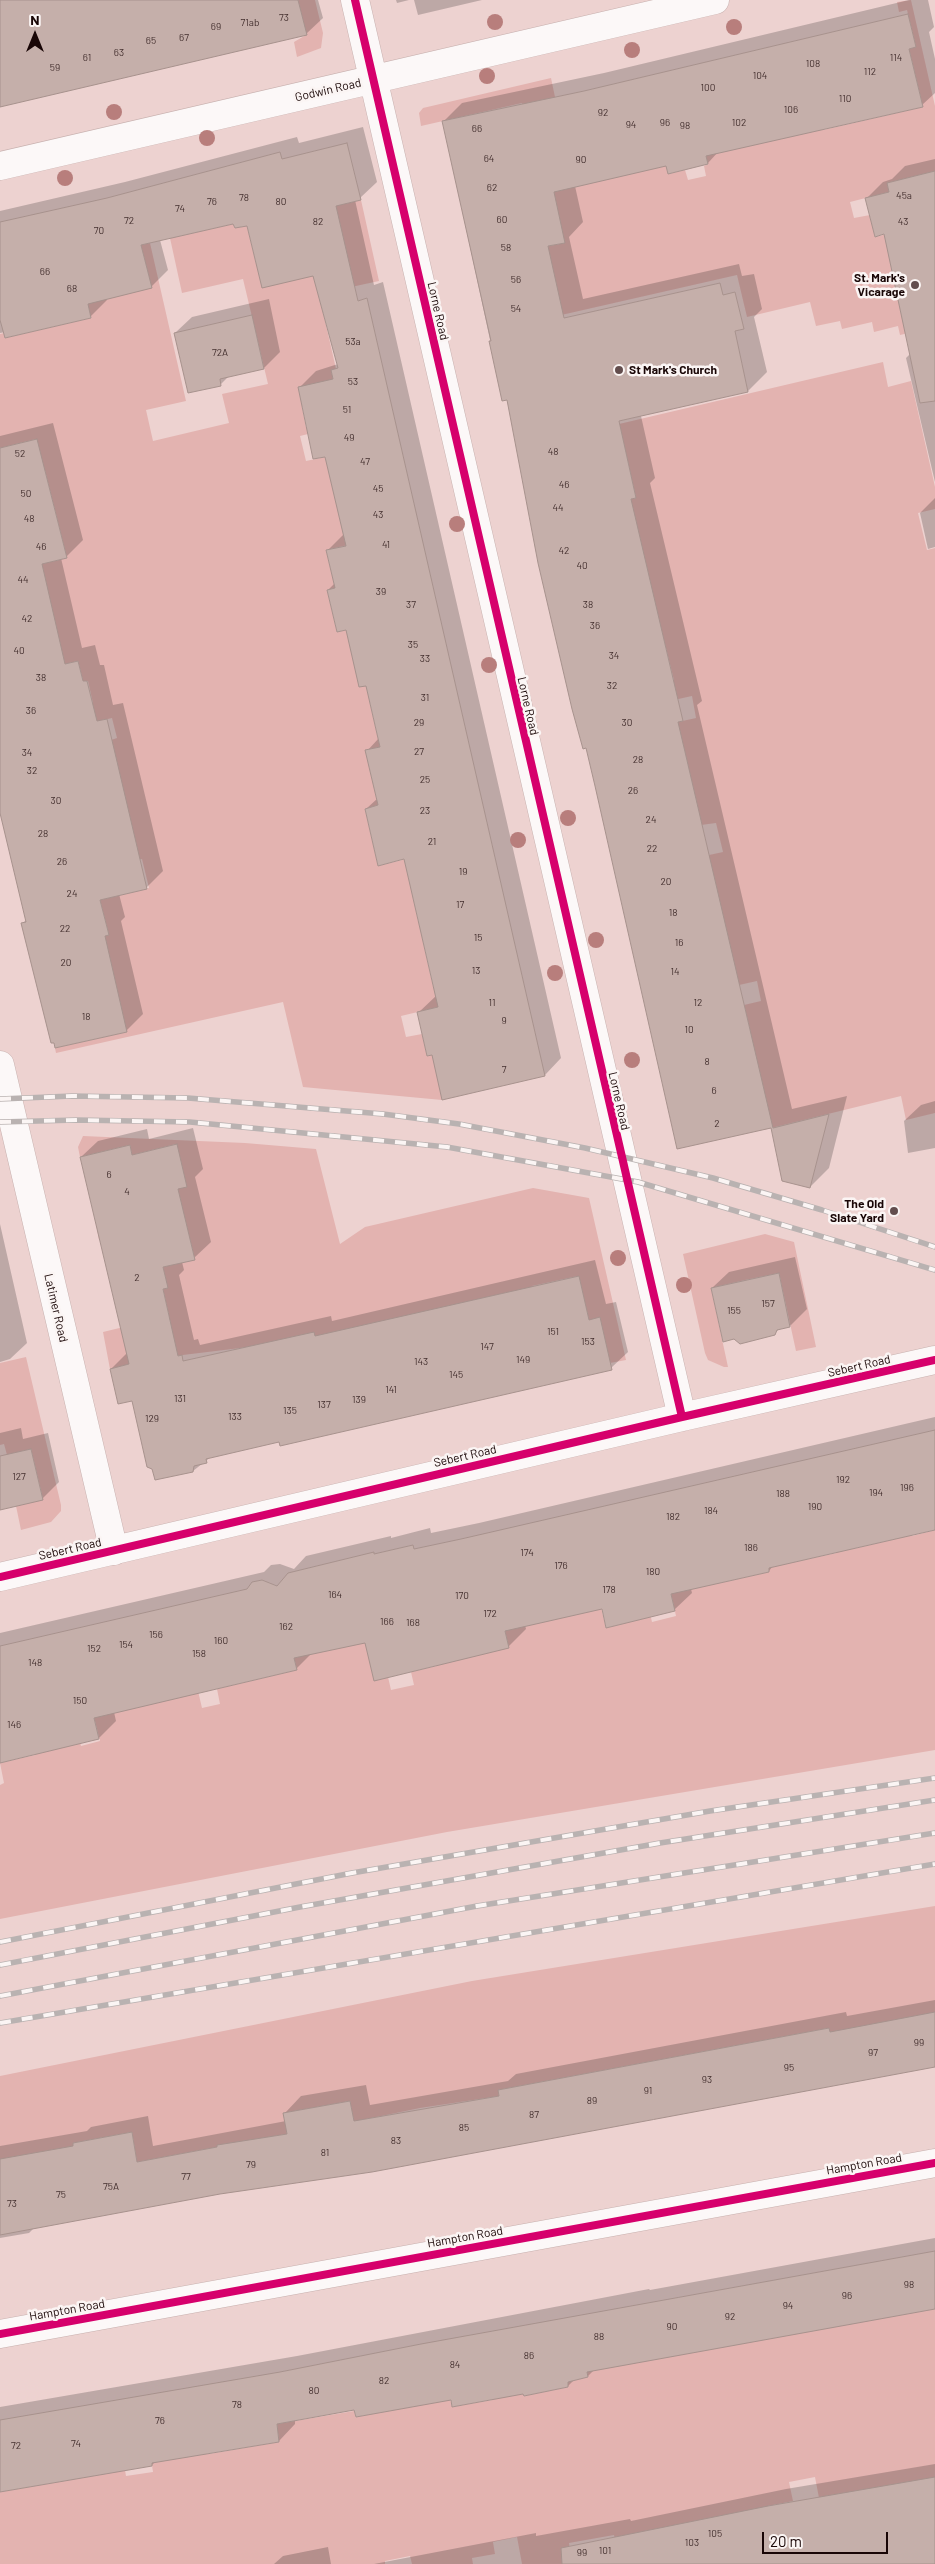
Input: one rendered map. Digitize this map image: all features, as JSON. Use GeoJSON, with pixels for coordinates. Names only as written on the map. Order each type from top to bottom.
{"type":"FeatureCollection","features":[{"type":"Feature","properties":{"kind":"street","name":"Lorne Road"},"geometry":{"type":"LineString","coordinates":[[355,0],[682,1417]]}},
{"type":"Feature","properties":{"kind":"street","name":"Godwin Road"},"geometry":{"type":"LineString","coordinates":[[0,166],[715,0]]}},
{"type":"Feature","properties":{"kind":"street","name":"Latimer Road"},"geometry":{"type":"LineString","coordinates":[[0,1065],[114,1550]]}},
{"type":"Feature","properties":{"kind":"street","name":"Sebert Road"},"geometry":{"type":"LineString","coordinates":[[0,1577],[682,1417],[935,1360]]}},
{"type":"Feature","properties":{"kind":"street","name":"Hampton Road"},"geometry":{"type":"LineString","coordinates":[[0,2334],[935,2163]]}},
{"type":"Feature","properties":{"kind":"shaded area"},"geometry":{"type":"Polygon","coordinates":[[[298,0],[315,0],[323,33],[321,48],[297,57],[294,42],[306,35],[298,0]]]}},
{"type":"Feature","properties":{"kind":"shaded area"},"geometry":{"type":"Polygon","coordinates":[[[911,0],[935,106],[935,171],[887,183],[889,192],[850,202],[854,218],[870,215],[875,237],[899,231],[893,276],[898,298],[935,327],[900,335],[898,326],[874,332],[872,322],[842,329],[840,321],[816,326],[810,302],[747,317],[737,275],[535,321],[520,252],[564,243],[527,125],[522,103],[421,126],[419,113],[423,108],[551,78],[555,97],[656,122],[668,174],[685,170],[688,180],[706,176],[704,166],[708,164],[702,139],[813,85],[823,130],[923,107],[909,49],[916,47],[907,10],[899,12],[897,2],[911,0]]]}},
{"type":"Feature","properties":{"kind":"shaded area"},"geometry":{"type":"Polygon","coordinates":[[[361,200],[379,281],[319,294],[336,369],[331,370],[333,379],[313,404],[302,407],[306,427],[343,419],[344,425],[300,436],[306,461],[325,457],[370,540],[326,550],[332,575],[376,565],[379,578],[327,590],[337,632],[364,626],[402,678],[370,703],[380,747],[366,750],[378,805],[365,809],[378,866],[406,859],[418,921],[456,912],[423,942],[433,986],[476,998],[401,1016],[406,1037],[422,1034],[427,1056],[486,1042],[442,1100],[303,1087],[283,1002],[56,1053],[55,1048],[127,1032],[86,941],[109,935],[100,900],[149,888],[142,859],[113,866],[108,741],[117,738],[112,718],[35,736],[93,703],[88,681],[83,681],[78,661],[20,675],[41,564],[67,558],[45,471],[23,476],[0,470],[41,460],[36,439],[0,448],[0,334],[4,333],[5,338],[91,318],[77,260],[151,287],[141,245],[150,243],[186,401],[146,410],[153,441],[229,423],[222,394],[268,384],[243,279],[182,293],[170,238],[233,224],[235,228],[247,226],[256,263],[329,207],[361,200]]]}},
{"type":"Feature","properties":{"kind":"shaded area"},"geometry":{"type":"Polygon","coordinates":[[[883,362],[888,387],[911,381],[935,487],[935,509],[918,513],[927,550],[935,548],[935,1113],[906,1120],[901,1096],[763,1130],[758,1108],[749,1026],[744,1005],[761,1001],[757,981],[699,994],[665,856],[707,847],[709,855],[723,852],[716,823],[701,825],[683,745],[637,731],[696,718],[692,696],[579,721],[674,680],[662,633],[581,511],[636,498],[619,424],[883,362]]]}},
{"type":"Feature","properties":{"kind":"shaded area"},"geometry":{"type":"Polygon","coordinates":[[[83,1136],[245,1143],[316,1149],[340,1244],[365,1227],[533,1188],[589,1198],[626,1360],[610,1363],[589,1320],[578,1276],[532,1286],[543,1331],[524,1335],[514,1291],[467,1302],[345,1377],[257,1346],[150,1359],[110,1369],[103,1332],[169,1316],[163,1289],[167,1288],[163,1267],[195,1259],[185,1222],[99,1240],[95,1218],[176,1144],[132,1155],[130,1145],[80,1157],[78,1147],[83,1136]]]}},
{"type":"Feature","properties":{"kind":"shaded area"},"geometry":{"type":"Polygon","coordinates":[[[765,1234],[794,1242],[816,1347],[796,1351],[779,1273],[745,1280],[711,1288],[728,1367],[724,1367],[708,1360],[705,1353],[683,1254],[765,1234]]]}},
{"type":"Feature","properties":{"kind":"shaded area"},"geometry":{"type":"Polygon","coordinates":[[[26,1357],[61,1511],[51,1522],[21,1530],[16,1506],[43,1499],[31,1449],[7,1455],[4,1444],[0,1445],[0,1363],[26,1357]]]}},
{"type":"Feature","properties":{"kind":"shaded area"},"geometry":{"type":"Polygon","coordinates":[[[902,1491],[912,1536],[935,1530],[935,1750],[447,1832],[0,1919],[0,1785],[4,1783],[0,1763],[35,1755],[20,1694],[66,1682],[81,1746],[100,1741],[94,1717],[189,1653],[202,1708],[220,1704],[217,1689],[297,1670],[294,1658],[364,1636],[388,1677],[391,1690],[414,1685],[411,1672],[436,1666],[421,1601],[509,1648],[494,1582],[588,1553],[606,1628],[629,1622],[636,1552],[652,1622],[676,1616],[670,1588],[724,1582],[769,1572],[758,1524],[784,1518],[795,1562],[836,1553],[826,1508],[842,1504],[853,1549],[895,1539],[902,1491]]]}},
{"type":"Feature","properties":{"kind":"shaded area"},"geometry":{"type":"Polygon","coordinates":[[[935,1906],[935,2012],[831,2036],[829,2028],[498,2090],[499,2096],[420,2108],[354,2123],[350,2101],[284,2113],[287,2134],[137,2162],[132,2132],[73,2143],[76,2165],[0,2159],[0,2076],[472,1981],[935,1906]]]}},
{"type":"Feature","properties":{"kind":"shaded area"},"geometry":{"type":"Polygon","coordinates":[[[935,2309],[935,2482],[826,2535],[815,2477],[789,2482],[793,2501],[768,2506],[776,2544],[619,2564],[614,2535],[569,2543],[572,2564],[522,2564],[517,2537],[493,2542],[495,2554],[472,2558],[473,2564],[412,2564],[410,2556],[385,2561],[385,2564],[0,2564],[0,2492],[125,2470],[126,2476],[153,2472],[149,2445],[209,2454],[279,2442],[277,2424],[354,2411],[356,2417],[450,2398],[452,2407],[492,2400],[520,2380],[524,2396],[568,2387],[568,2382],[588,2377],[586,2366],[935,2309]]]}},
{"type":"Feature","properties":{"kind":"building"},"geometry":{"type":"Polygon","coordinates":[[[0,0],[298,0],[307,35],[0,107],[0,0]]]}},
{"type":"Feature","properties":{"kind":"building"},"geometry":{"type":"Polygon","coordinates":[[[908,14],[916,47],[909,49],[923,107],[706,156],[708,164],[668,174],[666,166],[554,192],[565,243],[548,246],[564,318],[720,283],[723,295],[735,292],[744,329],[735,331],[748,392],[619,421],[636,498],[631,499],[683,721],[678,722],[773,1128],[829,1114],[810,1188],[782,1181],[771,1128],[677,1149],[586,748],[583,749],[572,709],[538,563],[507,400],[502,401],[489,341],[491,341],[442,121],[584,91],[908,14]]]}},
{"type":"Feature","properties":{"kind":"building"},"geometry":{"type":"Polygon","coordinates":[[[347,143],[361,200],[336,206],[358,301],[367,298],[545,1076],[442,1100],[432,1055],[427,1056],[417,1012],[438,1007],[404,859],[378,866],[365,809],[378,805],[365,750],[380,747],[366,686],[359,687],[346,630],[337,632],[327,590],[335,588],[326,550],[346,546],[325,457],[313,459],[298,387],[333,379],[331,370],[338,368],[313,276],[262,288],[247,226],[235,228],[233,224],[141,245],[152,288],[88,304],[91,318],[5,338],[0,320],[0,222],[107,198],[280,152],[282,159],[347,143]]]}},
{"type":"Feature","properties":{"kind":"building"},"geometry":{"type":"Polygon","coordinates":[[[935,171],[935,401],[920,403],[884,234],[875,237],[865,198],[889,192],[887,183],[935,171]]]}},
{"type":"Feature","properties":{"kind":"building"},"geometry":{"type":"Polygon","coordinates":[[[252,315],[264,369],[220,379],[221,386],[188,393],[174,333],[252,315]]]}},
{"type":"Feature","properties":{"kind":"building"},"geometry":{"type":"Polygon","coordinates":[[[37,439],[67,558],[42,564],[65,664],[78,661],[83,681],[87,681],[97,721],[107,719],[147,889],[100,900],[109,935],[105,936],[127,1032],[55,1048],[54,1043],[51,1043],[21,923],[26,922],[0,813],[0,448],[37,439]]]}},
{"type":"Feature","properties":{"kind":"building"},"geometry":{"type":"Polygon","coordinates":[[[177,1144],[187,1187],[178,1189],[195,1260],[163,1267],[168,1288],[163,1289],[178,1356],[182,1355],[183,1361],[314,1332],[315,1336],[579,1276],[589,1320],[600,1317],[612,1370],[280,1446],[279,1442],[206,1459],[207,1463],[194,1466],[193,1472],[155,1480],[152,1469],[147,1467],[132,1401],[118,1404],[110,1369],[129,1364],[80,1157],[130,1145],[132,1155],[177,1144]]]}},
{"type":"Feature","properties":{"kind":"building"},"geometry":{"type":"Polygon","coordinates":[[[779,1273],[790,1327],[777,1330],[775,1335],[740,1344],[734,1339],[723,1342],[711,1288],[779,1273]]]}},
{"type":"Feature","properties":{"kind":"building"},"geometry":{"type":"Polygon","coordinates":[[[935,1430],[935,1530],[769,1568],[769,1572],[671,1594],[675,1611],[606,1628],[602,1609],[505,1631],[509,1648],[374,1681],[365,1643],[294,1658],[297,1670],[94,1718],[99,1739],[0,1763],[0,1646],[247,1589],[252,1582],[262,1580],[277,1586],[288,1573],[374,1552],[374,1554],[413,1545],[414,1549],[461,1539],[935,1430]]]}},
{"type":"Feature","properties":{"kind":"building"},"geometry":{"type":"Polygon","coordinates":[[[31,1449],[43,1500],[0,1510],[0,1456],[31,1449]]]}},
{"type":"Feature","properties":{"kind":"building"},"geometry":{"type":"Polygon","coordinates":[[[935,2012],[935,2067],[372,2172],[220,2194],[0,2235],[0,2159],[73,2146],[73,2143],[132,2132],[137,2162],[217,2147],[217,2145],[287,2134],[283,2113],[350,2101],[354,2121],[499,2096],[498,2090],[829,2028],[830,2032],[935,2012]]]}},
{"type":"Feature","properties":{"kind":"building"},"geometry":{"type":"Polygon","coordinates":[[[935,2251],[935,2309],[587,2372],[588,2377],[568,2382],[568,2387],[524,2396],[523,2394],[452,2407],[451,2400],[356,2417],[354,2410],[277,2424],[279,2442],[152,2463],[152,2466],[0,2492],[0,2420],[280,2372],[421,2344],[935,2251]]]}},
{"type":"Feature","properties":{"kind":"building"},"geometry":{"type":"Polygon","coordinates":[[[935,2477],[935,2564],[562,2564],[561,2548],[768,2506],[935,2477]]]}},
{"type":"Feature","properties":{"kind":"railway"},"geometry":{"type":"LineString","coordinates":[[0,1099],[72,1096],[188,1098],[383,1114],[459,1124],[585,1148],[713,1178],[822,1210],[935,1247]]}},
{"type":"Feature","properties":{"kind":"railway"},"geometry":{"type":"LineString","coordinates":[[0,1122],[77,1120],[190,1122],[447,1147],[638,1182],[935,1270]]}},
{"type":"Feature","properties":{"kind":"railway"},"geometry":{"type":"LineString","coordinates":[[0,1942],[352,1873],[710,1811],[935,1778]]}},
{"type":"Feature","properties":{"kind":"railway"},"geometry":{"type":"LineString","coordinates":[[0,1965],[300,1907],[660,1843],[935,1800]]}},
{"type":"Feature","properties":{"kind":"railway"},"geometry":{"type":"LineString","coordinates":[[0,1996],[477,1906],[935,1833]]}},
{"type":"Feature","properties":{"kind":"railway"},"geometry":{"type":"LineString","coordinates":[[0,2023],[935,1864]]}},
{"type":"Feature","properties":{"kind":"cycle path"},"geometry":{"type":"LineString","coordinates":[[355,0],[682,1417]]}},
{"type":"Feature","properties":{"kind":"cycle path"},"geometry":{"type":"LineString","coordinates":[[0,1577],[682,1417],[935,1360]]}},
{"type":"Feature","properties":{"kind":"cycle path"},"geometry":{"type":"LineString","coordinates":[[0,2334],[935,2163]]}},
{"type":"Feature","properties":{"kind":"place","name":"St. Mark's Vicarage"},"geometry":{"type":"Point","coordinates":[915,285]}},
{"type":"Feature","properties":{"kind":"place","name":"St Mark's Church"},"geometry":{"type":"Point","coordinates":[619,370]}},
{"type":"Feature","properties":{"kind":"place","name":"The Old Slate Yard"},"geometry":{"type":"Point","coordinates":[894,1211]}}]}
